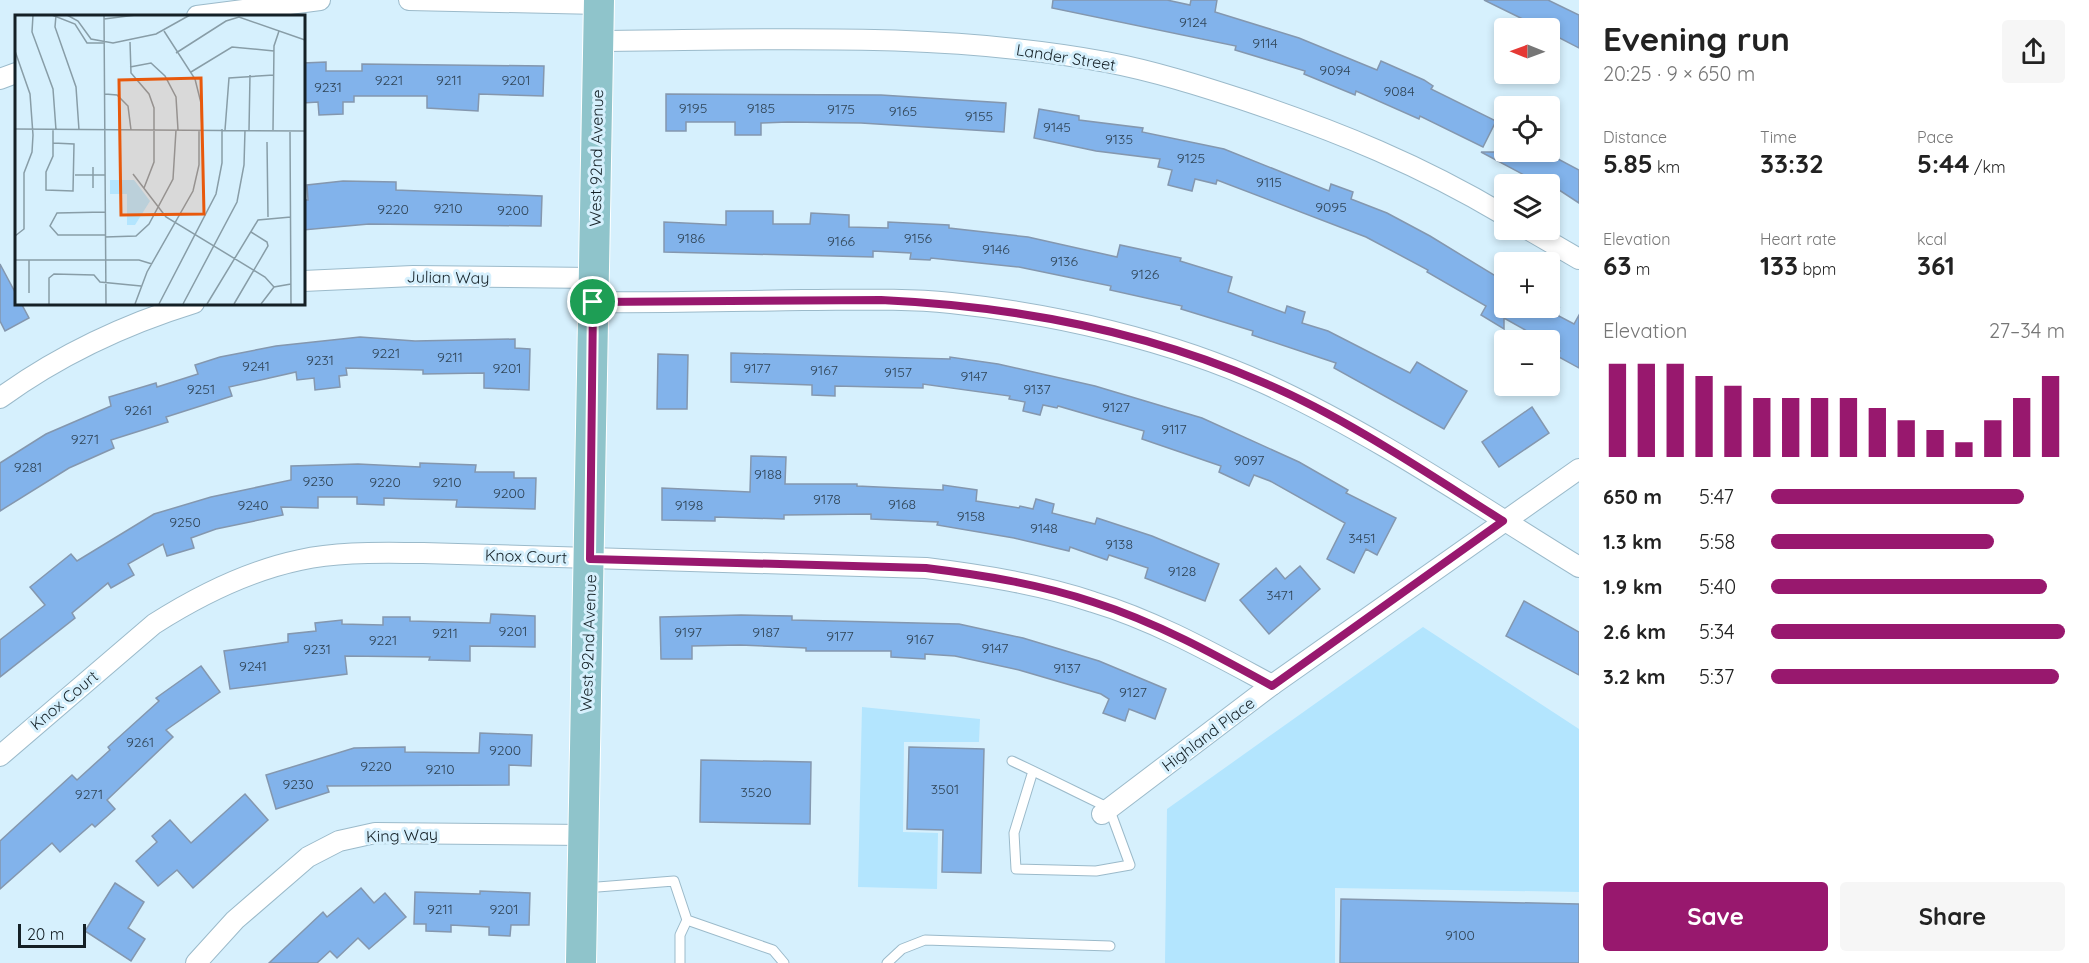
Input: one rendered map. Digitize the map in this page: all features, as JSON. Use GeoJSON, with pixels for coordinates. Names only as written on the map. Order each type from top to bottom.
{"type":"FeatureCollection","features":[{"type":"Feature","properties":{"kind":"main road","name":"West 92nd Avenue"},"geometry":{"type":"LineString","coordinates":[[581,963],[599,2]]}},
{"type":"Feature","properties":{"kind":"street"},"geometry":{"type":"LineString","coordinates":[[205,15],[320,0]]}},
{"type":"Feature","properties":{"kind":"street"},"geometry":{"type":"LineString","coordinates":[[409,0],[599,2]]}},
{"type":"Feature","properties":{"kind":"street","name":"Lander Street"},"geometry":{"type":"LineString","coordinates":[[599,41],[877,40],[1005,48],[1107,62],[1197,85],[1316,124],[1398,157],[1494,210]]}},
{"type":"Feature","properties":{"kind":"street"},"geometry":{"type":"LineString","coordinates":[[0,79],[15,72]]}},
{"type":"Feature","properties":{"kind":"street"},"geometry":{"type":"LineString","coordinates":[[1546,240],[1579,259]]}},
{"type":"Feature","properties":{"kind":"street","name":"Julian Way"},"geometry":{"type":"LineString","coordinates":[[304,281],[412,276],[593,290],[949,303],[1066,322],[1168,347],[1264,382],[1412,464],[1579,567]]}},
{"type":"Feature","properties":{"kind":"street"},"geometry":{"type":"LineString","coordinates":[[0,398],[27,378],[72,354],[119,331],[191,304]]}},
{"type":"Feature","properties":{"kind":"street","name":"Highland Place"},"geometry":{"type":"LineString","coordinates":[[1105,811],[1272,686],[1579,469]]}},
{"type":"Feature","properties":{"kind":"street","name":"Knox Court"},"geometry":{"type":"LineString","coordinates":[[0,756],[154,624],[236,581],[299,560],[335,555],[423,553],[926,568],[969,574],[1038,587],[1094,602],[1184,639],[1272,686]]}},
{"type":"Feature","properties":{"kind":"street","name":"King Way"},"geometry":{"type":"LineString","coordinates":[[196,963],[235,920],[308,857],[339,841],[375,833],[584,835]]}},
{"type":"Feature","properties":{"kind":"lane"},"geometry":{"type":"LineString","coordinates":[[1012,760],[1033,771],[1105,811],[1130,865],[1096,871],[1017,869],[1014,833],[1033,771]]}},
{"type":"Feature","properties":{"kind":"lane"},"geometry":{"type":"LineString","coordinates":[[582,888],[674,881],[687,920],[681,935],[680,963]]}},
{"type":"Feature","properties":{"kind":"lane"},"geometry":{"type":"LineString","coordinates":[[687,920],[773,950],[784,963]]}},
{"type":"Feature","properties":{"kind":"lane"},"geometry":{"type":"LineString","coordinates":[[887,963],[902,949],[925,940],[1110,946]]}},
{"type":"Feature","properties":{"kind":"shaded area"},"geometry":{"type":"Polygon","coordinates":[[[1423,627],[1579,729],[1579,892],[1335,888],[1335,963],[1165,963],[1167,809],[1423,627]]]}},
{"type":"Feature","properties":{"kind":"shaded area"},"geometry":{"type":"Polygon","coordinates":[[[862,707],[980,719],[979,742],[904,742],[903,832],[938,833],[937,889],[858,887],[862,707]]]}},
{"type":"Feature","properties":{"kind":"building"},"geometry":{"type":"Polygon","coordinates":[[[1053,0],[1167,0],[1190,5],[1191,0],[1217,0],[1215,12],[1299,38],[1377,70],[1381,61],[1424,80],[1433,86],[1431,89],[1494,120],[1494,125],[1483,147],[1420,116],[1419,119],[1356,91],[1355,95],[1304,74],[1305,71],[1235,50],[1236,46],[1052,8],[1053,0]]]}},
{"type":"Feature","properties":{"kind":"building"},"geometry":{"type":"Polygon","coordinates":[[[1484,0],[1548,0],[1579,15],[1579,48],[1560,38],[1560,18],[1521,18],[1484,0]]]}},
{"type":"Feature","properties":{"kind":"building"},"geometry":{"type":"Polygon","coordinates":[[[326,62],[326,71],[362,71],[362,64],[544,66],[543,96],[479,94],[478,111],[427,108],[427,96],[354,96],[354,102],[343,102],[343,114],[319,115],[318,102],[304,103],[304,63],[326,62]]]}},
{"type":"Feature","properties":{"kind":"building"},"geometry":{"type":"Polygon","coordinates":[[[666,94],[881,95],[1006,103],[1004,132],[861,123],[788,122],[761,123],[761,135],[735,135],[735,122],[686,122],[686,131],[666,131],[666,94]]]}},
{"type":"Feature","properties":{"kind":"building"},"geometry":{"type":"Polygon","coordinates":[[[1039,109],[1079,116],[1079,120],[1143,128],[1142,132],[1224,149],[1329,191],[1331,184],[1353,192],[1351,199],[1387,213],[1494,275],[1494,318],[1504,318],[1504,329],[1481,315],[1486,306],[1427,272],[1428,270],[1366,237],[1217,180],[1216,184],[1195,179],[1192,191],[1168,185],[1172,170],[1158,167],[1160,159],[1096,151],[1034,138],[1039,109]]]}},
{"type":"Feature","properties":{"kind":"building"},"geometry":{"type":"Polygon","coordinates":[[[1481,152],[1494,152],[1494,159],[1481,152]]]}},
{"type":"Feature","properties":{"kind":"building"},"geometry":{"type":"Polygon","coordinates":[[[1560,160],[1579,170],[1579,203],[1560,191],[1560,174],[1522,174],[1500,162],[1560,162],[1560,160]]]}},
{"type":"Feature","properties":{"kind":"building"},"geometry":{"type":"Polygon","coordinates":[[[343,181],[396,182],[396,190],[542,196],[541,226],[369,224],[304,230],[304,200],[308,200],[307,185],[343,181]]]}},
{"type":"Feature","properties":{"kind":"building"},"geometry":{"type":"Polygon","coordinates":[[[726,211],[773,211],[773,224],[810,224],[811,213],[849,215],[849,227],[888,228],[888,222],[949,225],[949,228],[1028,237],[1117,257],[1120,245],[1181,258],[1180,261],[1232,277],[1228,292],[1285,313],[1287,306],[1305,312],[1302,323],[1328,331],[1410,373],[1417,362],[1467,391],[1444,429],[1334,368],[1336,363],[1252,335],[1253,331],[1181,309],[1182,306],[1110,290],[1111,286],[1019,267],[931,258],[930,260],[910,259],[911,253],[873,251],[873,257],[664,252],[664,222],[726,225],[726,211]]]}},
{"type":"Feature","properties":{"kind":"building"},"geometry":{"type":"Polygon","coordinates":[[[0,264],[15,292],[15,304],[22,304],[29,318],[5,331],[0,321],[0,264]]]}},
{"type":"Feature","properties":{"kind":"building"},"geometry":{"type":"Polygon","coordinates":[[[1579,315],[1579,368],[1560,358],[1560,330],[1525,330],[1504,318],[1560,317],[1574,324],[1579,315]]]}},
{"type":"Feature","properties":{"kind":"building"},"geometry":{"type":"Polygon","coordinates":[[[360,337],[415,341],[515,339],[515,348],[530,349],[529,390],[484,388],[484,373],[423,374],[423,370],[346,368],[347,375],[339,376],[340,387],[315,390],[314,378],[297,380],[296,372],[229,387],[232,396],[166,417],[168,422],[111,440],[114,448],[69,468],[0,511],[0,463],[46,434],[111,406],[109,397],[156,383],[157,387],[198,374],[195,365],[220,357],[276,346],[360,337]]]}},
{"type":"Feature","properties":{"kind":"building"},"geometry":{"type":"Polygon","coordinates":[[[731,353],[950,359],[950,357],[998,364],[1095,386],[1202,418],[1299,462],[1348,490],[1346,493],[1396,518],[1377,555],[1366,549],[1354,573],[1327,559],[1345,523],[1270,481],[1254,475],[1249,486],[1219,472],[1221,466],[1142,439],[1144,431],[1058,406],[1057,408],[1043,405],[1040,415],[1023,411],[1025,402],[1009,399],[1010,396],[923,384],[923,388],[835,386],[835,396],[812,395],[812,385],[731,382],[731,353]]]}},
{"type":"Feature","properties":{"kind":"building"},"geometry":{"type":"Polygon","coordinates":[[[658,354],[688,355],[687,409],[657,409],[658,354]]]}},
{"type":"Feature","properties":{"kind":"building"},"geometry":{"type":"Polygon","coordinates":[[[1532,407],[1549,433],[1499,467],[1482,442],[1532,407]]]}},
{"type":"Feature","properties":{"kind":"building"},"geometry":{"type":"Polygon","coordinates":[[[751,456],[786,457],[785,484],[857,484],[857,486],[943,490],[943,485],[977,490],[976,501],[1033,509],[1036,499],[1054,504],[1052,513],[1095,524],[1097,518],[1152,536],[1219,564],[1205,601],[1145,578],[1148,568],[1109,555],[1107,560],[1070,547],[1069,551],[1014,538],[937,525],[938,522],[871,519],[871,514],[784,515],[784,519],[715,517],[715,521],[662,520],[662,488],[750,492],[751,456]]]}},
{"type":"Feature","properties":{"kind":"building"},"geometry":{"type":"Polygon","coordinates":[[[420,463],[476,465],[475,472],[514,472],[514,478],[536,478],[535,509],[456,507],[457,500],[384,498],[384,505],[357,504],[357,497],[318,497],[318,508],[281,507],[283,515],[216,529],[191,538],[194,548],[167,556],[163,544],[128,564],[134,575],[111,588],[108,583],[72,613],[75,618],[0,677],[0,640],[45,605],[30,587],[71,554],[77,561],[154,514],[211,497],[291,480],[291,466],[358,464],[420,467],[420,463]]]}},
{"type":"Feature","properties":{"kind":"building"},"geometry":{"type":"Polygon","coordinates":[[[1300,566],[1320,589],[1269,634],[1240,600],[1276,568],[1285,579],[1300,566]]]}},
{"type":"Feature","properties":{"kind":"building"},"geometry":{"type":"Polygon","coordinates":[[[1524,601],[1579,632],[1579,675],[1506,636],[1524,601]]]}},
{"type":"Feature","properties":{"kind":"building"},"geometry":{"type":"Polygon","coordinates":[[[491,614],[535,616],[535,647],[470,646],[470,661],[429,660],[430,657],[345,656],[347,674],[230,689],[224,651],[288,642],[288,634],[316,631],[315,623],[342,620],[342,624],[383,625],[383,617],[410,617],[410,621],[490,623],[491,614]]]}},
{"type":"Feature","properties":{"kind":"building"},"geometry":{"type":"Polygon","coordinates":[[[792,616],[792,620],[959,624],[1023,638],[1099,661],[1166,689],[1155,719],[1129,709],[1125,721],[1103,713],[1109,699],[1101,694],[1019,670],[955,656],[925,654],[925,659],[891,657],[891,651],[806,651],[806,648],[740,645],[692,646],[692,659],[661,659],[660,617],[792,616]]]}},
{"type":"Feature","properties":{"kind":"building"},"geometry":{"type":"Polygon","coordinates":[[[201,666],[220,692],[166,730],[173,737],[107,800],[115,809],[95,827],[92,824],[60,852],[52,843],[0,889],[0,841],[72,775],[77,780],[110,750],[108,747],[159,701],[156,698],[201,666]]]}},
{"type":"Feature","properties":{"kind":"building"},"geometry":{"type":"Polygon","coordinates":[[[480,733],[532,735],[531,766],[509,765],[509,785],[327,786],[329,792],[276,809],[266,775],[354,748],[405,747],[405,752],[479,753],[480,733]]]}},
{"type":"Feature","properties":{"kind":"building"},"geometry":{"type":"Polygon","coordinates":[[[909,747],[984,749],[981,873],[942,872],[943,830],[907,829],[909,747]]]}},
{"type":"Feature","properties":{"kind":"building"},"geometry":{"type":"Polygon","coordinates":[[[701,760],[811,762],[810,824],[700,822],[701,760]]]}},
{"type":"Feature","properties":{"kind":"building"},"geometry":{"type":"Polygon","coordinates":[[[245,794],[268,820],[193,888],[177,870],[158,886],[136,861],[157,842],[152,836],[170,820],[191,843],[245,794]]]}},
{"type":"Feature","properties":{"kind":"building"},"geometry":{"type":"Polygon","coordinates":[[[115,883],[144,902],[128,928],[145,939],[131,961],[85,931],[115,883]]]}},
{"type":"Feature","properties":{"kind":"building"},"geometry":{"type":"Polygon","coordinates":[[[361,888],[374,903],[385,893],[406,917],[369,949],[358,938],[337,958],[330,951],[317,963],[269,963],[323,912],[327,917],[361,888]]]}},
{"type":"Feature","properties":{"kind":"building"},"geometry":{"type":"Polygon","coordinates":[[[480,891],[530,893],[529,925],[511,925],[510,936],[489,935],[489,927],[451,925],[451,932],[426,931],[426,924],[414,924],[415,892],[480,894],[480,891]]]}},
{"type":"Feature","properties":{"kind":"building"},"geometry":{"type":"Polygon","coordinates":[[[1341,899],[1579,904],[1579,963],[1340,963],[1341,899]]]}},
{"type":"Feature","properties":{"kind":"route"},"geometry":{"type":"LineString","coordinates":[[881,300],[949,303],[1066,322],[1168,347],[1264,382],[1412,464],[1503,521],[1272,686],[1203,648],[1154,625],[1094,602],[1038,587],[969,574],[926,568],[590,559],[593,302],[881,300]]}}]}
